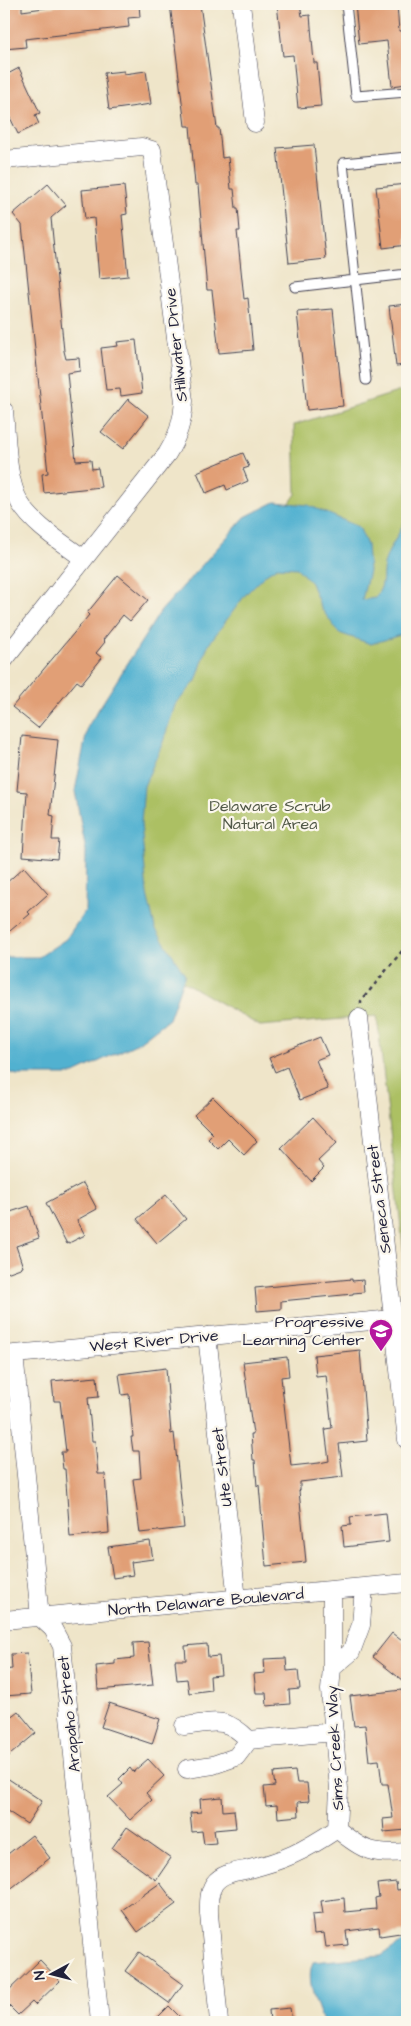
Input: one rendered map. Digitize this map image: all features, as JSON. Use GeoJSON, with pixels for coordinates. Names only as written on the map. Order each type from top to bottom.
{"type":"FeatureCollection","features":[{"type":"Feature","properties":{"kind":"street"},"geometry":{"type":"LineString","coordinates":[[241,8],[255,123]]}},
{"type":"Feature","properties":{"kind":"street","name":"Stillwater Drive"},"geometry":{"type":"LineString","coordinates":[[4,160],[142,147],[152,150],[184,391],[182,418],[178,434],[167,454],[4,660]]}},
{"type":"Feature","properties":{"kind":"street"},"geometry":{"type":"LineString","coordinates":[[4,412],[12,483],[21,504],[36,522],[84,559]]}},
{"type":"Feature","properties":{"kind":"street","name":"Seneca Street"},"geometry":{"type":"LineString","coordinates":[[359,1018],[407,1440]]}},
{"type":"Feature","properties":{"kind":"street","name":"West River Drive"},"geometry":{"type":"LineString","coordinates":[[9,1354],[393,1319]]}},
{"type":"Feature","properties":{"kind":"street","name":"Ute Street"},"geometry":{"type":"LineString","coordinates":[[207,1336],[237,1599]]}},
{"type":"Feature","properties":{"kind":"street"},"geometry":{"type":"LineString","coordinates":[[9,1354],[40,1617]]}},
{"type":"Feature","properties":{"kind":"street","name":"North Delaware Boulevard"},"geometry":{"type":"LineString","coordinates":[[4,1620],[407,1583]]}},
{"type":"Feature","properties":{"kind":"street","name":"Sims Creek Way"},"geometry":{"type":"LineString","coordinates":[[332,1668],[351,1652],[361,1625],[364,1587]]}},
{"type":"Feature","properties":{"kind":"street","name":"Sims Creek Way"},"geometry":{"type":"LineString","coordinates":[[332,1590],[332,1668],[330,1690],[339,1789],[337,1829]]}},
{"type":"Feature","properties":{"kind":"street","name":"Arapaho Street"},"geometry":{"type":"LineString","coordinates":[[40,1617],[53,1629],[62,1646],[100,2022]]}},
{"type":"Feature","properties":{"kind":"street"},"geometry":{"type":"LineString","coordinates":[[184,1726],[221,1721],[236,1728],[248,1740]]}},
{"type":"Feature","properties":{"kind":"street"},"geometry":{"type":"LineString","coordinates":[[248,1740],[334,1732]]}},
{"type":"Feature","properties":{"kind":"street"},"geometry":{"type":"LineString","coordinates":[[187,1769],[214,1765],[236,1758],[248,1740]]}},
{"type":"Feature","properties":{"kind":"street"},"geometry":{"type":"LineString","coordinates":[[219,2022],[208,1914],[208,1898],[215,1884],[227,1874],[268,1864],[297,1854],[337,1829],[352,1842],[371,1852],[407,1852]]}},
{"type":"Feature","properties":{"kind":"lane"},"geometry":{"type":"LineString","coordinates":[[346,4],[356,96],[407,92]]}},
{"type":"Feature","properties":{"kind":"lane"},"geometry":{"type":"LineString","coordinates":[[366,380],[343,163],[407,157]]}},
{"type":"Feature","properties":{"kind":"lane"},"geometry":{"type":"LineString","coordinates":[[295,287],[407,274]]}},
{"type":"Feature","properties":{"kind":"path"},"geometry":{"type":"LineString","coordinates":[[359,1018],[361,1001],[407,945]]}},
{"type":"Feature","properties":{"kind":"green space","name":"Delaware Scrub Natural Area"},"geometry":{"type":"Polygon","coordinates":[[[407,389],[407,1280],[377,1016],[260,1026],[165,971],[139,893],[129,793],[252,557],[296,494],[294,425],[407,389]]]}},
{"type":"Feature","properties":{"kind":"water"},"geometry":{"type":"Polygon","coordinates":[[[275,502],[308,505],[359,527],[367,545],[369,571],[362,600],[375,598],[379,592],[387,556],[407,515],[407,633],[371,644],[339,633],[321,608],[311,583],[297,568],[277,567],[266,574],[246,594],[207,648],[196,681],[175,705],[163,742],[144,786],[141,823],[147,894],[155,928],[185,974],[169,1019],[138,1043],[70,1075],[17,1075],[4,1070],[4,957],[39,957],[66,939],[85,911],[86,851],[75,791],[88,726],[160,612],[245,517],[275,502]]]}},
{"type":"Feature","properties":{"kind":"water"},"geometry":{"type":"Polygon","coordinates":[[[407,1939],[407,2022],[323,2022],[311,1985],[310,1977],[313,1962],[381,1956],[407,1939]]]}},
{"type":"Feature","properties":{"kind":"building"},"geometry":{"type":"Polygon","coordinates":[[[73,4],[139,4],[140,17],[128,18],[129,27],[25,39],[26,47],[4,49],[4,6],[22,5],[22,11],[73,4]]]}},
{"type":"Feature","properties":{"kind":"building"},"geometry":{"type":"Polygon","coordinates":[[[170,4],[200,4],[222,158],[228,157],[231,189],[234,189],[236,208],[238,208],[240,231],[237,231],[244,299],[248,298],[253,350],[219,353],[212,290],[207,290],[198,185],[195,185],[190,126],[185,126],[170,4]]]}},
{"type":"Feature","properties":{"kind":"building"},"geometry":{"type":"Polygon","coordinates":[[[277,4],[300,4],[302,16],[310,15],[314,63],[317,63],[321,106],[298,108],[293,55],[283,56],[277,4]]]}},
{"type":"Feature","properties":{"kind":"building"},"geometry":{"type":"Polygon","coordinates":[[[355,4],[397,4],[399,31],[407,31],[407,84],[392,86],[387,41],[359,44],[355,4]]]}},
{"type":"Feature","properties":{"kind":"building"},"geometry":{"type":"Polygon","coordinates":[[[19,68],[40,113],[35,115],[39,124],[18,134],[4,105],[4,76],[19,68]]]}},
{"type":"Feature","properties":{"kind":"building"},"geometry":{"type":"Polygon","coordinates":[[[124,71],[124,74],[146,71],[151,104],[109,110],[104,73],[124,71]]]}},
{"type":"Feature","properties":{"kind":"building"},"geometry":{"type":"Polygon","coordinates":[[[314,145],[326,259],[289,263],[277,148],[314,145]]]}},
{"type":"Feature","properties":{"kind":"building"},"geometry":{"type":"Polygon","coordinates":[[[48,184],[66,205],[51,218],[64,351],[66,359],[79,358],[80,371],[67,373],[76,461],[91,460],[92,469],[98,468],[101,487],[44,493],[42,474],[48,473],[22,225],[13,214],[48,184]]]}},
{"type":"Feature","properties":{"kind":"building"},"geometry":{"type":"Polygon","coordinates":[[[407,184],[407,245],[383,248],[376,187],[407,184]]]}},
{"type":"Feature","properties":{"kind":"building"},"geometry":{"type":"Polygon","coordinates":[[[124,186],[127,214],[122,215],[128,276],[99,279],[94,218],[85,219],[82,190],[124,186]]]}},
{"type":"Feature","properties":{"kind":"building"},"geometry":{"type":"Polygon","coordinates":[[[407,304],[407,365],[396,366],[389,306],[407,304]]]}},
{"type":"Feature","properties":{"kind":"building"},"geometry":{"type":"Polygon","coordinates":[[[333,309],[343,406],[307,410],[297,312],[333,309]]]}},
{"type":"Feature","properties":{"kind":"building"},"geometry":{"type":"Polygon","coordinates":[[[136,340],[142,393],[121,396],[120,389],[106,390],[101,348],[118,346],[117,342],[136,340]]]}},
{"type":"Feature","properties":{"kind":"building"},"geometry":{"type":"Polygon","coordinates":[[[128,399],[149,416],[123,449],[101,432],[128,399]]]}},
{"type":"Feature","properties":{"kind":"building"},"geometry":{"type":"Polygon","coordinates":[[[243,453],[249,467],[243,469],[248,481],[227,490],[225,485],[206,493],[197,472],[243,453]]]}},
{"type":"Feature","properties":{"kind":"building"},"geometry":{"type":"Polygon","coordinates":[[[118,575],[148,600],[130,621],[123,615],[103,640],[105,642],[96,653],[102,658],[81,684],[77,681],[38,728],[12,707],[89,615],[87,613],[118,575]]]}},
{"type":"Feature","properties":{"kind":"building"},"geometry":{"type":"Polygon","coordinates":[[[22,736],[58,740],[50,815],[54,816],[52,840],[59,840],[57,859],[23,856],[27,792],[17,791],[22,736]]]}},
{"type":"Feature","properties":{"kind":"building"},"geometry":{"type":"Polygon","coordinates":[[[24,867],[48,894],[28,912],[30,914],[4,936],[4,885],[24,867]]]}},
{"type":"Feature","properties":{"kind":"building"},"geometry":{"type":"Polygon","coordinates":[[[320,1037],[328,1055],[316,1060],[328,1089],[300,1100],[287,1067],[275,1072],[269,1058],[320,1037]]]}},
{"type":"Feature","properties":{"kind":"building"},"geometry":{"type":"Polygon","coordinates":[[[213,1097],[257,1141],[244,1155],[228,1139],[218,1149],[208,1139],[213,1134],[194,1115],[213,1097]]]}},
{"type":"Feature","properties":{"kind":"building"},"geometry":{"type":"Polygon","coordinates":[[[313,1117],[337,1143],[318,1161],[324,1168],[311,1181],[281,1148],[313,1117]]]}},
{"type":"Feature","properties":{"kind":"building"},"geometry":{"type":"Polygon","coordinates":[[[83,1183],[97,1209],[77,1220],[85,1235],[67,1244],[46,1203],[83,1183]]]}},
{"type":"Feature","properties":{"kind":"building"},"geometry":{"type":"Polygon","coordinates":[[[166,1195],[186,1219],[157,1243],[137,1219],[166,1195]]]}},
{"type":"Feature","properties":{"kind":"building"},"geometry":{"type":"Polygon","coordinates":[[[29,1206],[39,1238],[16,1246],[23,1267],[4,1274],[4,1214],[29,1206]]]}},
{"type":"Feature","properties":{"kind":"building"},"geometry":{"type":"Polygon","coordinates":[[[352,1279],[352,1281],[363,1280],[364,1292],[281,1301],[281,1309],[257,1311],[255,1288],[352,1279]]]}},
{"type":"Feature","properties":{"kind":"building"},"geometry":{"type":"Polygon","coordinates":[[[360,1350],[367,1441],[339,1444],[343,1477],[300,1482],[299,1491],[306,1562],[266,1566],[259,1485],[257,1486],[255,1460],[253,1460],[251,1434],[253,1434],[243,1362],[287,1357],[289,1376],[281,1377],[291,1466],[329,1461],[325,1429],[332,1428],[326,1375],[316,1376],[314,1355],[360,1350]]]}},
{"type":"Feature","properties":{"kind":"building"},"geometry":{"type":"Polygon","coordinates":[[[166,1368],[171,1434],[174,1433],[184,1528],[140,1533],[133,1479],[141,1478],[139,1451],[133,1451],[129,1394],[122,1395],[119,1374],[166,1368]]]}},
{"type":"Feature","properties":{"kind":"building"},"geometry":{"type":"Polygon","coordinates":[[[97,1377],[99,1397],[88,1398],[92,1441],[95,1441],[98,1474],[105,1474],[109,1533],[70,1537],[65,1469],[63,1469],[61,1452],[66,1452],[60,1401],[54,1401],[52,1381],[97,1377]]]}},
{"type":"Feature","properties":{"kind":"building"},"geometry":{"type":"Polygon","coordinates":[[[386,1513],[389,1542],[344,1547],[342,1526],[351,1525],[350,1517],[386,1513]]]}},
{"type":"Feature","properties":{"kind":"building"},"geometry":{"type":"Polygon","coordinates":[[[150,1541],[153,1559],[131,1562],[133,1575],[113,1578],[108,1547],[150,1541]]]}},
{"type":"Feature","properties":{"kind":"building"},"geometry":{"type":"Polygon","coordinates":[[[392,1633],[407,1645],[407,1684],[373,1657],[392,1633]]]}},
{"type":"Feature","properties":{"kind":"building"},"geometry":{"type":"Polygon","coordinates":[[[148,1642],[153,1685],[98,1690],[96,1666],[115,1664],[115,1660],[134,1658],[133,1643],[148,1642]]]}},
{"type":"Feature","properties":{"kind":"building"},"geometry":{"type":"Polygon","coordinates":[[[207,1644],[208,1657],[219,1656],[221,1675],[210,1676],[211,1690],[189,1693],[187,1679],[177,1680],[175,1660],[186,1660],[185,1646],[207,1644]]]}},
{"type":"Feature","properties":{"kind":"building"},"geometry":{"type":"Polygon","coordinates":[[[27,1653],[31,1694],[4,1696],[4,1670],[12,1669],[11,1654],[27,1653]]]}},
{"type":"Feature","properties":{"kind":"building"},"geometry":{"type":"Polygon","coordinates":[[[286,1658],[287,1671],[298,1670],[300,1689],[289,1690],[290,1704],[267,1706],[266,1693],[256,1693],[254,1674],[265,1673],[264,1659],[286,1658]]]}},
{"type":"Feature","properties":{"kind":"building"},"geometry":{"type":"Polygon","coordinates":[[[402,1690],[407,1729],[407,1830],[384,1832],[383,1819],[393,1818],[388,1784],[382,1784],[379,1760],[369,1761],[365,1725],[354,1726],[350,1696],[402,1690]]]}},
{"type":"Feature","properties":{"kind":"building"},"geometry":{"type":"Polygon","coordinates":[[[109,1703],[160,1719],[152,1744],[101,1727],[109,1703]]]}},
{"type":"Feature","properties":{"kind":"building"},"geometry":{"type":"Polygon","coordinates":[[[18,1711],[36,1733],[4,1760],[4,1722],[18,1711]]]}},
{"type":"Feature","properties":{"kind":"building"},"geometry":{"type":"Polygon","coordinates":[[[148,1759],[164,1776],[146,1793],[152,1800],[130,1820],[108,1797],[123,1784],[119,1779],[130,1768],[133,1772],[148,1759]]]}},
{"type":"Feature","properties":{"kind":"building"},"geometry":{"type":"Polygon","coordinates":[[[295,1771],[297,1783],[307,1783],[309,1801],[298,1802],[299,1816],[278,1818],[277,1805],[266,1806],[264,1787],[275,1786],[273,1773],[295,1771]]]}},
{"type":"Feature","properties":{"kind":"building"},"geometry":{"type":"Polygon","coordinates":[[[4,1776],[42,1801],[27,1824],[4,1809],[4,1776]]]}},
{"type":"Feature","properties":{"kind":"building"},"geometry":{"type":"Polygon","coordinates":[[[222,1797],[223,1811],[234,1810],[236,1828],[214,1830],[216,1843],[204,1844],[202,1831],[192,1832],[190,1813],[201,1812],[200,1799],[222,1797]]]}},
{"type":"Feature","properties":{"kind":"building"},"geometry":{"type":"Polygon","coordinates":[[[127,1827],[171,1858],[156,1880],[112,1848],[127,1827]]]}},
{"type":"Feature","properties":{"kind":"building"},"geometry":{"type":"Polygon","coordinates":[[[32,1835],[50,1858],[4,1894],[4,1857],[32,1835]]]}},
{"type":"Feature","properties":{"kind":"building"},"geometry":{"type":"Polygon","coordinates":[[[396,1882],[397,1890],[405,1889],[407,1932],[380,1936],[379,1927],[346,1931],[348,1945],[326,1947],[324,1933],[314,1934],[312,1915],[323,1914],[321,1901],[344,1898],[345,1912],[376,1909],[375,1898],[379,1897],[377,1884],[396,1882]]]}},
{"type":"Feature","properties":{"kind":"building"},"geometry":{"type":"Polygon","coordinates":[[[160,1883],[176,1904],[138,1932],[122,1910],[160,1883]]]}},
{"type":"Feature","properties":{"kind":"building"},"geometry":{"type":"Polygon","coordinates":[[[139,1952],[183,1984],[169,2003],[125,1971],[139,1952]]]}},
{"type":"Feature","properties":{"kind":"building"},"geometry":{"type":"Polygon","coordinates":[[[40,1960],[60,1981],[35,2005],[32,2002],[18,2015],[4,2001],[4,1995],[40,1960]]]}},
{"type":"Feature","properties":{"kind":"building"},"geometry":{"type":"Polygon","coordinates":[[[169,2006],[185,2022],[153,2022],[169,2006]]]}},
{"type":"Feature","properties":{"kind":"building"},"geometry":{"type":"Polygon","coordinates":[[[290,2008],[292,2022],[270,2022],[269,2010],[290,2008]]]}},
{"type":"Feature","properties":{"kind":"place","name":"Progressive Learning Center"},"geometry":{"type":"Point","coordinates":[381,1352]}}]}
